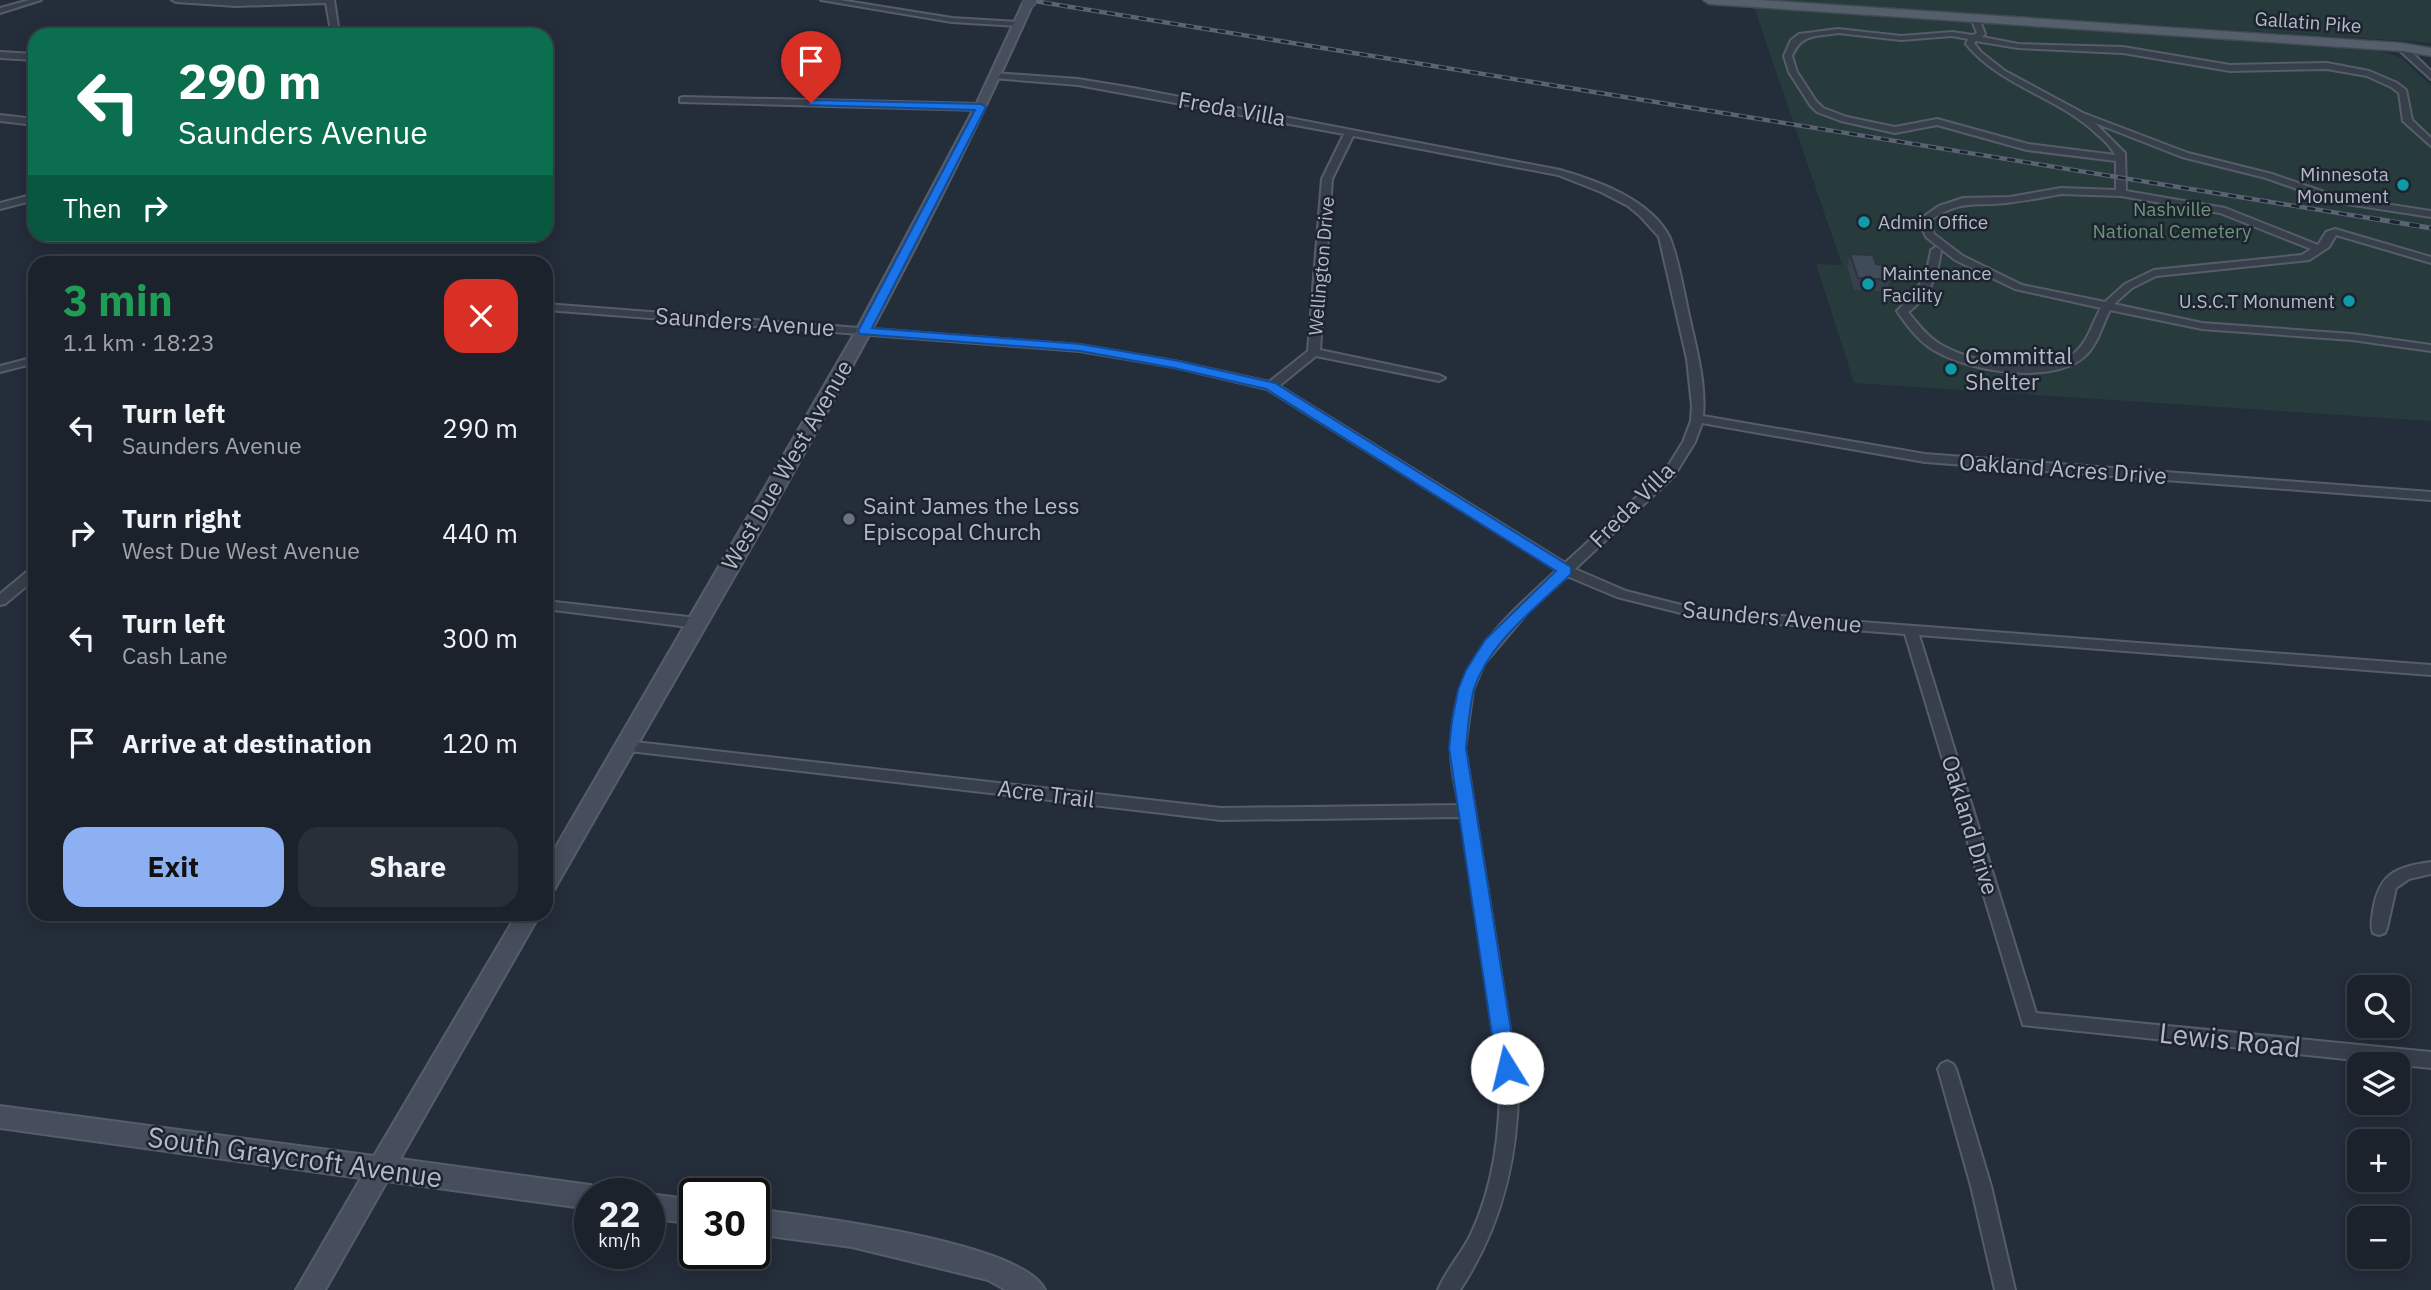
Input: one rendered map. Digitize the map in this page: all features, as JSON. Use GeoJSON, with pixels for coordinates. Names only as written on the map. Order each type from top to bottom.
{"type":"FeatureCollection","features":[{"type":"Feature","properties":{"kind":"main road","name":"Gallatin Pike"},"geometry":{"type":"LineString","coordinates":[[1709,0],[2401,47],[2431,46]]}},
{"type":"Feature","properties":{"kind":"main road","name":"West Due West Avenue"},"geometry":{"type":"LineString","coordinates":[[553,872],[864,331],[981,107],[1029,2]]}},
{"type":"Feature","properties":{"kind":"main road","name":"Gallatin Pike"},"geometry":{"type":"LineString","coordinates":[[2401,47],[2431,54]]}},
{"type":"Feature","properties":{"kind":"main road"},"geometry":{"type":"LineString","coordinates":[[2427,73],[2423,60],[2431,54]]}},
{"type":"Feature","properties":{"kind":"main road"},"geometry":{"type":"LineString","coordinates":[[310,1290],[524,921]]}},
{"type":"Feature","properties":{"kind":"main road","name":"South Graycroft Avenue"},"geometry":{"type":"LineString","coordinates":[[0,1117],[574,1195]]}},
{"type":"Feature","properties":{"kind":"main road"},"geometry":{"type":"LineString","coordinates":[[770,1223],[852,1234],[994,1268],[1031,1290]]}},
{"type":"Feature","properties":{"kind":"street"},"geometry":{"type":"LineString","coordinates":[[0,11],[37,0]]}},
{"type":"Feature","properties":{"kind":"street"},"geometry":{"type":"LineString","coordinates":[[176,0],[236,4],[330,0],[333,28]]}},
{"type":"Feature","properties":{"kind":"street"},"geometry":{"type":"LineString","coordinates":[[825,0],[952,20],[1019,24]]}},
{"type":"Feature","properties":{"kind":"street"},"geometry":{"type":"LineString","coordinates":[[1947,16],[1952,34]]}},
{"type":"Feature","properties":{"kind":"street"},"geometry":{"type":"LineString","coordinates":[[1975,18],[1981,34],[1970,44],[1982,57],[2074,110],[2185,155],[2269,176],[2329,198],[2375,208],[2431,214]]}},
{"type":"Feature","properties":{"kind":"street"},"geometry":{"type":"LineString","coordinates":[[2121,159],[2027,147],[1937,122],[1895,130],[1843,119],[1820,110],[1813,103],[1793,72],[1788,56],[1794,42],[1820,32],[1853,32],[1901,38],[1952,34],[2030,47],[2123,50],[2230,68],[2316,65],[2351,69],[2399,88],[2403,92],[2408,121],[2431,143]]}},
{"type":"Feature","properties":{"kind":"street"},"geometry":{"type":"LineString","coordinates":[[2401,47],[2427,73]]}},
{"type":"Feature","properties":{"kind":"street"},"geometry":{"type":"LineString","coordinates":[[0,55],[28,57]]}},
{"type":"Feature","properties":{"kind":"street","name":"Freda Villa"},"geometry":{"type":"LineString","coordinates":[[995,76],[1100,85],[1560,173],[1618,196],[1653,221],[1664,237],[1693,365],[1698,419],[1670,473],[1491,644],[1474,670],[1466,690],[1458,748],[1509,1080],[1511,1126],[1500,1179],[1484,1230],[1448,1290]]}},
{"type":"Feature","properties":{"kind":"street"},"geometry":{"type":"LineString","coordinates":[[682,100],[981,107]]}},
{"type":"Feature","properties":{"kind":"street"},"geometry":{"type":"LineString","coordinates":[[2074,110],[2117,149],[2121,159],[2120,193]]}},
{"type":"Feature","properties":{"kind":"street"},"geometry":{"type":"LineString","coordinates":[[0,118],[28,121]]}},
{"type":"Feature","properties":{"kind":"street","name":"Wellington Drive"},"geometry":{"type":"LineString","coordinates":[[1271,386],[1314,352],[1327,179],[1350,132]]}},
{"type":"Feature","properties":{"kind":"street"},"geometry":{"type":"LineString","coordinates":[[2319,249],[2222,210],[2120,193],[2061,191],[1986,202],[1963,201],[1942,208],[1924,220],[1930,235],[1959,258],[1984,273],[2019,287],[2202,326],[2352,337],[2431,348]]}},
{"type":"Feature","properties":{"kind":"street"},"geometry":{"type":"LineString","coordinates":[[0,206],[28,199]]}},
{"type":"Feature","properties":{"kind":"street"},"geometry":{"type":"LineString","coordinates":[[1936,250],[1933,272],[1914,305],[1902,311],[1933,344],[1976,362],[2031,369],[2061,365],[2077,358],[2088,346],[2107,305],[2132,282],[2154,273],[2305,258],[2319,249],[2330,234],[2340,232],[2431,260]]}},
{"type":"Feature","properties":{"kind":"street","name":"Saunders Avenue"},"geometry":{"type":"LineString","coordinates":[[553,308],[1080,348],[1174,364],[1271,386],[1566,570],[1622,594],[1701,614],[2431,670]]}},
{"type":"Feature","properties":{"kind":"street"},"geometry":{"type":"LineString","coordinates":[[1314,352],[1439,377]]}},
{"type":"Feature","properties":{"kind":"street"},"geometry":{"type":"LineString","coordinates":[[0,369],[28,362]]}},
{"type":"Feature","properties":{"kind":"street","name":"Oakland Acres Drive"},"geometry":{"type":"LineString","coordinates":[[1698,419],[1925,458],[2431,496]]}},
{"type":"Feature","properties":{"kind":"street"},"geometry":{"type":"LineString","coordinates":[[0,601],[28,578]]}},
{"type":"Feature","properties":{"kind":"street"},"geometry":{"type":"LineString","coordinates":[[553,606],[697,623]]}},
{"type":"Feature","properties":{"kind":"street","name":"Oakland Drive"},"geometry":{"type":"LineString","coordinates":[[1910,629],[2029,1020]]}},
{"type":"Feature","properties":{"kind":"street","name":"Acre Trail"},"geometry":{"type":"LineString","coordinates":[[626,746],[1221,814],[1468,811]]}},
{"type":"Feature","properties":{"kind":"street"},"geometry":{"type":"LineString","coordinates":[[2379,928],[2384,889],[2403,872],[2431,868]]}},
{"type":"Feature","properties":{"kind":"street","name":"Lewis Road"},"geometry":{"type":"LineString","coordinates":[[2029,1020],[2431,1060]]}},
{"type":"Feature","properties":{"kind":"street"},"geometry":{"type":"LineString","coordinates":[[1947,1069],[1981,1186],[2005,1290]]}},
{"type":"Feature","properties":{"kind":"green space"},"geometry":{"type":"Polygon","coordinates":[[[1766,0],[2431,0],[2431,43],[2390,40],[1766,0]]]}},
{"type":"Feature","properties":{"kind":"green space","name":"Nashville National Cemetery"},"geometry":{"type":"Polygon","coordinates":[[[1754,7],[2370,48],[2402,58],[2431,86],[2431,421],[1854,383],[1816,264],[1842,265],[1754,7]]]}},
{"type":"Feature","properties":{"kind":"building"},"geometry":{"type":"Polygon","coordinates":[[[1850,254],[1873,255],[1876,264],[1885,265],[1890,280],[1858,278],[1850,254]]]}},
{"type":"Feature","properties":{"kind":"railway"},"geometry":{"type":"LineString","coordinates":[[1028,0],[2381,220]]}},
{"type":"Feature","properties":{"kind":"railway"},"geometry":{"type":"LineString","coordinates":[[2370,218],[2431,228]]}},
{"type":"Feature","properties":{"kind":"place","name":"Minnesota Monument"},"geometry":{"type":"Point","coordinates":[2403,185]}},
{"type":"Feature","properties":{"kind":"place","name":"Admin Office"},"geometry":{"type":"Point","coordinates":[1864,222]}},
{"type":"Feature","properties":{"kind":"place","name":"Maintenance Facility"},"geometry":{"type":"Point","coordinates":[1868,284]}},
{"type":"Feature","properties":{"kind":"place","name":"U.S.C.T Monument"},"geometry":{"type":"Point","coordinates":[2349,301]}},
{"type":"Feature","properties":{"kind":"place","name":"Committal Shelter"},"geometry":{"type":"Point","coordinates":[1951,369]}},
{"type":"Feature","properties":{"kind":"place","name":"Saint James the Less Episcopal Church"},"geometry":{"type":"Point","coordinates":[849,519]}},
{"type":"Feature","properties":{"kind":"route"},"geometry":{"type":"LineString","coordinates":[[811,103],[981,107],[864,331],[1080,348],[1174,364],[1271,386],[1566,570],[1523,609],[1477,663],[1466,690],[1460,721],[1458,748],[1507,1068]]}}]}
